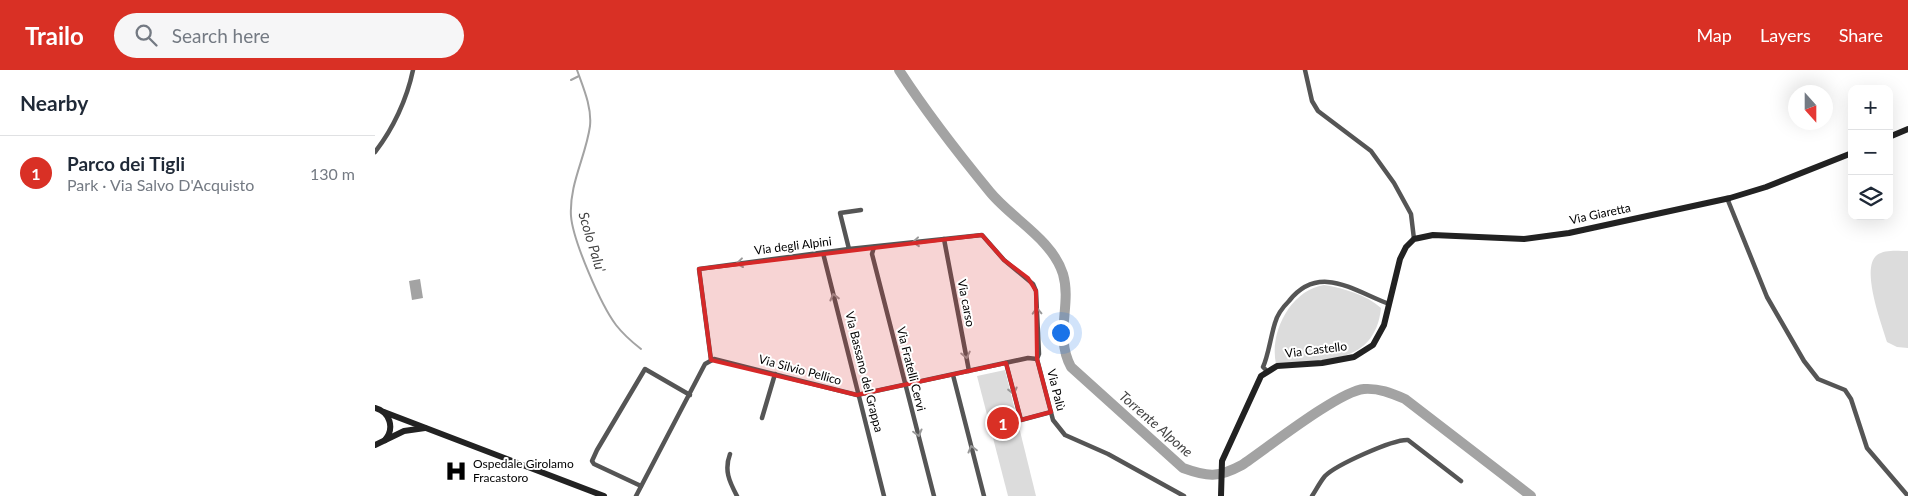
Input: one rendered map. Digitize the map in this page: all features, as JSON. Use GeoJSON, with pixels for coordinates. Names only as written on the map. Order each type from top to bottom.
{"type":"FeatureCollection","features":[{"type":"Feature","properties":{"kind":"street"},"geometry":{"type":"LineString","coordinates":[[375,152],[390,130],[409,85],[413,70]]}},
{"type":"Feature","properties":{"kind":"street"},"geometry":{"type":"LineString","coordinates":[[1305,70],[1312,101],[1318,111],[1371,151],[1399,189],[1411,214],[1414,239],[1406,247],[1400,259],[1389,304]]}},
{"type":"Feature","properties":{"kind":"street"},"geometry":{"type":"LineString","coordinates":[[1893,135],[1908,129]]}},
{"type":"Feature","properties":{"kind":"street","name":"Via Giaretta"},"geometry":{"type":"LineString","coordinates":[[1414,239],[1433,236],[1524,239],[1569,233],[1727,198],[1766,186],[1848,155]]}},
{"type":"Feature","properties":{"kind":"street"},"geometry":{"type":"LineString","coordinates":[[1727,198],[1767,297],[1804,361],[1818,379],[1845,390],[1851,399],[1867,448],[1907,496]]}},
{"type":"Feature","properties":{"kind":"street"},"geometry":{"type":"LineString","coordinates":[[849,249],[840,213],[861,210]]}},
{"type":"Feature","properties":{"kind":"street","name":"Via degli Alpini"},"geometry":{"type":"LineString","coordinates":[[711,360],[698,271],[701,268],[873,246],[982,235]]}},
{"type":"Feature","properties":{"kind":"street","name":"Via Palù"},"geometry":{"type":"LineString","coordinates":[[982,235],[1000,256],[1033,284],[1037,302],[1039,354],[1037,359],[1053,420],[1065,435],[1108,454],[1184,496]]}},
{"type":"Feature","properties":{"kind":"street","name":"Via carso"},"geometry":{"type":"LineString","coordinates":[[944,239],[969,371]]}},
{"type":"Feature","properties":{"kind":"street","name":"Via Fratelli Cervi"},"geometry":{"type":"LineString","coordinates":[[873,246],[872,254],[934,496]]}},
{"type":"Feature","properties":{"kind":"street","name":"Via Bassano del Grappa"},"geometry":{"type":"LineString","coordinates":[[823,253],[884,496]]}},
{"type":"Feature","properties":{"kind":"street","name":"Via Castello"},"geometry":{"type":"LineString","coordinates":[[1221,492],[1222,461],[1229,450],[1255,386],[1266,370],[1277,366],[1322,363],[1359,355],[1378,339],[1389,304],[1336,282],[1314,283],[1304,287],[1288,301],[1275,323],[1263,367],[1266,370]]}},
{"type":"Feature","properties":{"kind":"street","name":"Via Silvio Pellico"},"geometry":{"type":"LineString","coordinates":[[711,360],[717,358],[860,395],[1028,358],[1037,359]]}},
{"type":"Feature","properties":{"kind":"street"},"geometry":{"type":"LineString","coordinates":[[635,496],[705,364],[711,360]]}},
{"type":"Feature","properties":{"kind":"street"},"geometry":{"type":"LineString","coordinates":[[1006,363],[1021,420],[1051,412]]}},
{"type":"Feature","properties":{"kind":"street"},"geometry":{"type":"LineString","coordinates":[[641,486],[593,464],[591,461],[645,369],[690,395]]}},
{"type":"Feature","properties":{"kind":"street"},"geometry":{"type":"LineString","coordinates":[[762,418],[775,374]]}},
{"type":"Feature","properties":{"kind":"street"},"geometry":{"type":"LineString","coordinates":[[953,375],[984,496]]}},
{"type":"Feature","properties":{"kind":"street"},"geometry":{"type":"LineString","coordinates":[[375,408],[604,496]]}},
{"type":"Feature","properties":{"kind":"street"},"geometry":{"type":"LineString","coordinates":[[384,412],[391,423],[388,436],[384,441]]}},
{"type":"Feature","properties":{"kind":"street"},"geometry":{"type":"LineString","coordinates":[[375,445],[404,431],[426,428]]}},
{"type":"Feature","properties":{"kind":"street"},"geometry":{"type":"LineString","coordinates":[[1312,496],[1325,476],[1355,459],[1400,440],[1408,440],[1461,480]]}},
{"type":"Feature","properties":{"kind":"street"},"geometry":{"type":"LineString","coordinates":[[730,454],[726,465],[727,474],[737,496]]}},
{"type":"Feature","properties":{"kind":"highlighted area"},"geometry":{"type":"Polygon","coordinates":[[[982,235],[1004,260],[1028,278],[1036,291],[1037,359],[1051,412],[1021,420],[1006,363],[857,395],[711,360],[699,269],[982,235]]]}},
{"type":"Feature","properties":{"kind":"shaded area"},"geometry":{"type":"Polygon","coordinates":[[[1908,251],[1908,348],[1897,347],[1887,342],[1871,284],[1871,272],[1872,262],[1880,253],[1908,251]]]}},
{"type":"Feature","properties":{"kind":"shaded area"},"geometry":{"type":"Polygon","coordinates":[[[420,279],[423,298],[412,300],[409,281],[420,279]]]}},
{"type":"Feature","properties":{"kind":"shaded area"},"geometry":{"type":"Polygon","coordinates":[[[1324,285],[1354,293],[1375,303],[1381,308],[1377,327],[1368,341],[1357,350],[1343,356],[1311,362],[1276,364],[1276,339],[1279,326],[1285,314],[1302,295],[1324,285]]]}},
{"type":"Feature","properties":{"kind":"shaded area"},"geometry":{"type":"Polygon","coordinates":[[[1005,370],[1036,496],[1008,496],[977,376],[1005,370]]]}},
{"type":"Feature","properties":{"kind":"waterway","name":"Scolo Palu'"},"geometry":{"type":"LineString","coordinates":[[577,70],[587,97],[590,126],[575,181],[571,204],[573,227],[589,272],[610,316],[622,332],[641,349]]}},
{"type":"Feature","properties":{"kind":"waterway","name":"Torrente Alpone"},"geometry":{"type":"LineString","coordinates":[[899,70],[943,132],[990,192],[1041,240],[1058,262],[1065,286],[1063,332],[1066,355],[1071,367],[1183,468],[1213,475],[1234,469],[1338,399],[1364,389],[1375,389],[1405,399],[1531,496]]}},
{"type":"Feature","properties":{"kind":"waterway"},"geometry":{"type":"LineString","coordinates":[[571,80],[579,76]]}},
{"type":"Feature","properties":{"kind":"place","name":"Parco dei Tigli"},"geometry":{"type":"Point","coordinates":[1003,423]}},
{"type":"Feature","properties":{"kind":"place","name":"Ospedale Girolamo Fracastoro"},"geometry":{"type":"Point","coordinates":[456,471]}}]}
